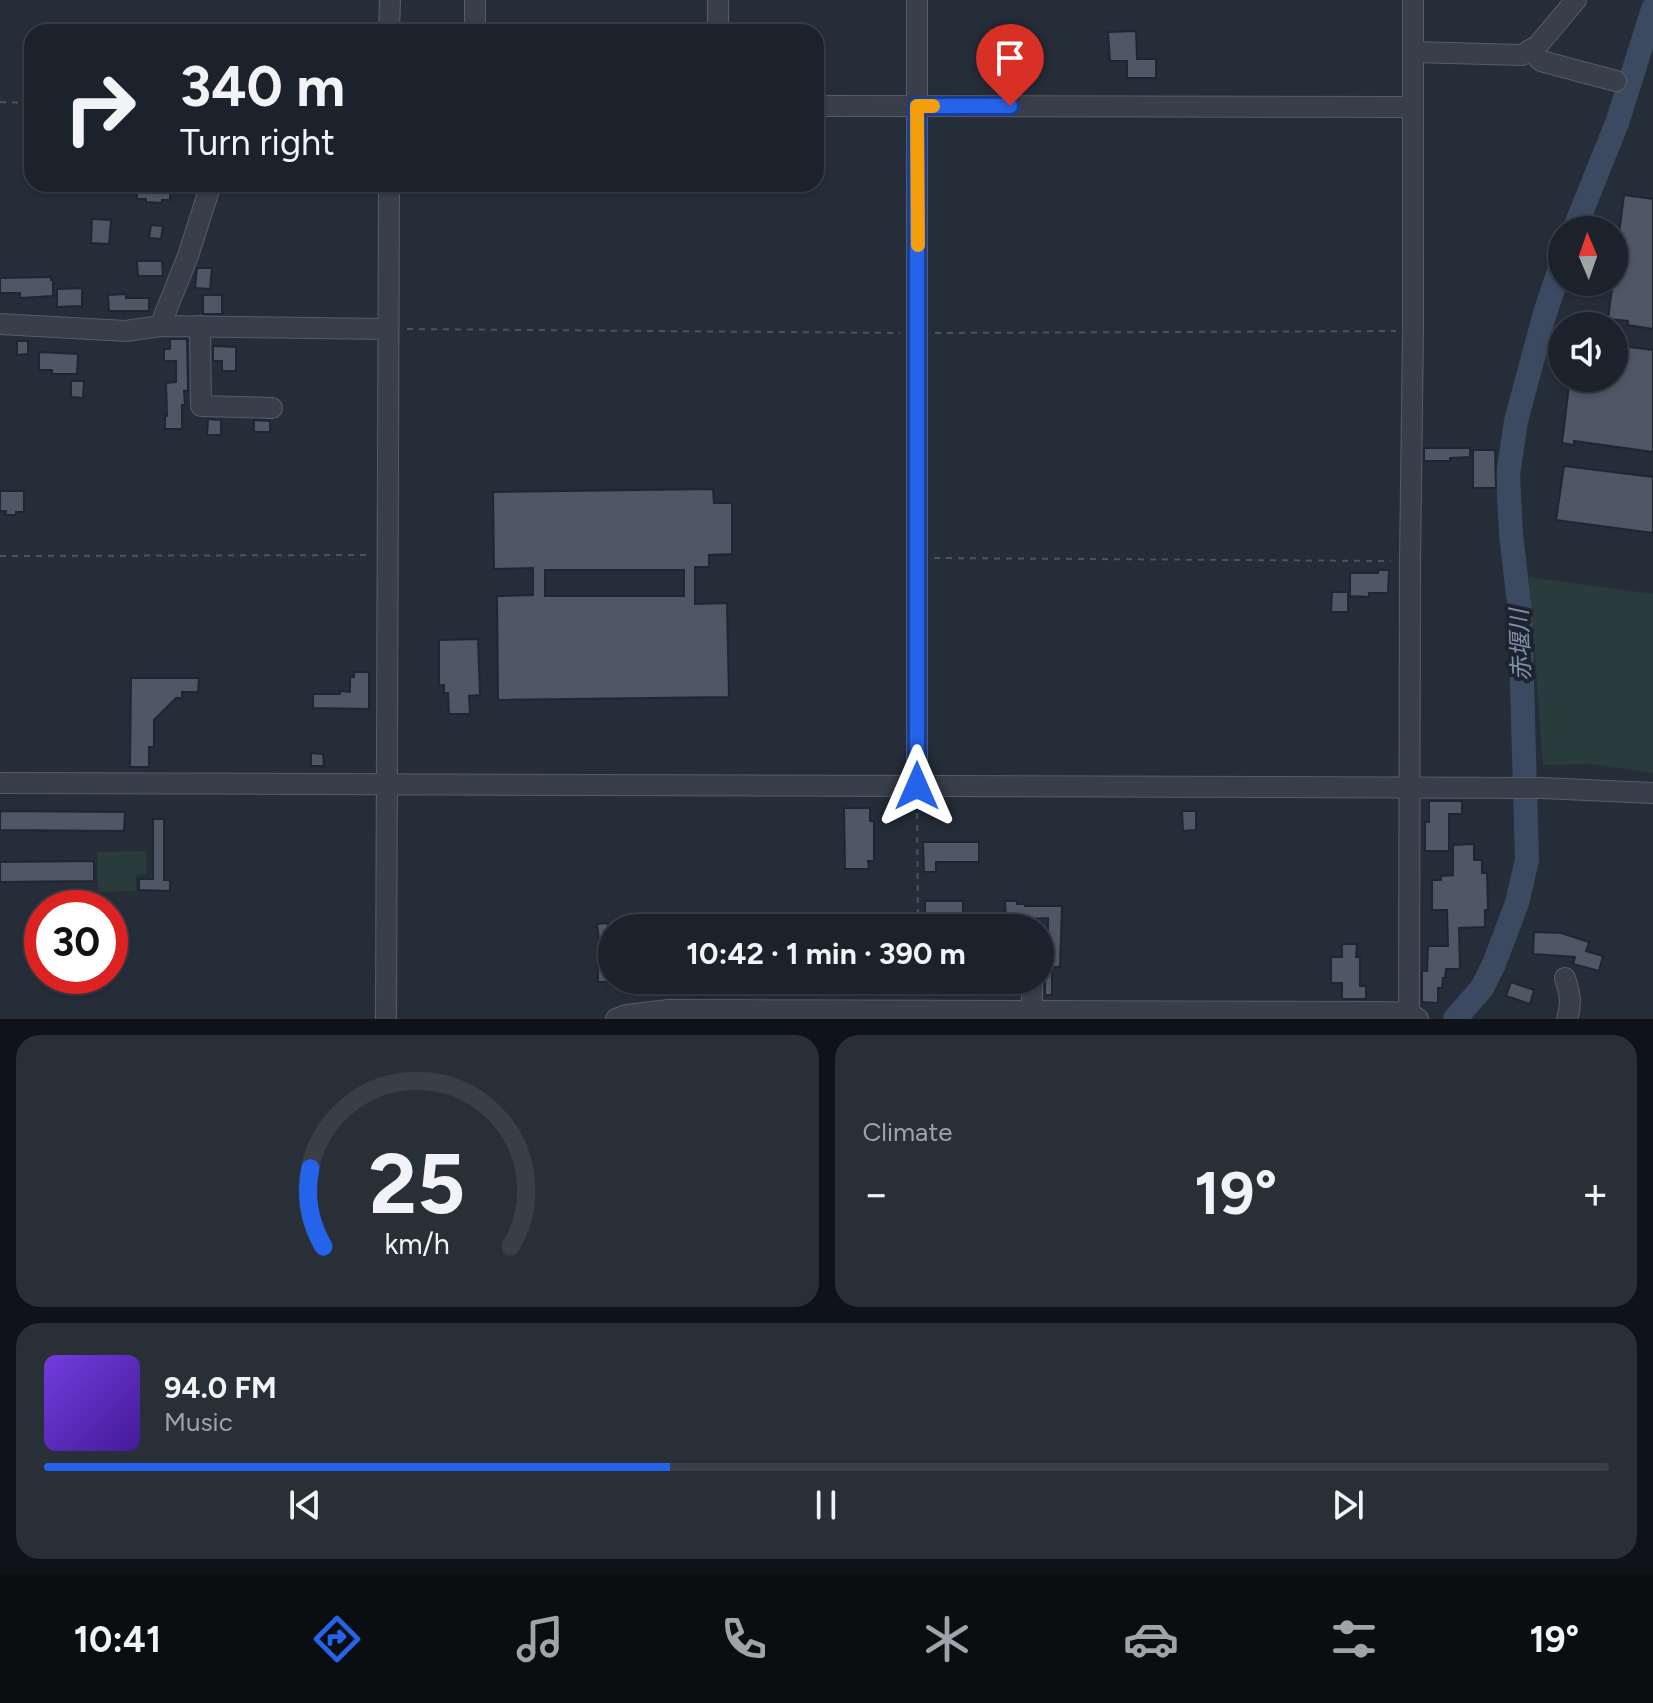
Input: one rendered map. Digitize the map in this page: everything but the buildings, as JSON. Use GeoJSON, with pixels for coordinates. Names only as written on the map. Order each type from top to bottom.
{"type":"FeatureCollection","features":[{"type":"Feature","properties":{"kind":"street"},"geometry":{"type":"LineString","coordinates":[[389,24],[390,0]]}},
{"type":"Feature","properties":{"kind":"street"},"geometry":{"type":"LineString","coordinates":[[475,0],[475,24]]}},
{"type":"Feature","properties":{"kind":"street"},"geometry":{"type":"LineString","coordinates":[[718,0],[718,24]]}},
{"type":"Feature","properties":{"kind":"street"},"geometry":{"type":"LineString","coordinates":[[917,0],[917,786]]}},
{"type":"Feature","properties":{"kind":"street"},"geometry":{"type":"LineString","coordinates":[[616,1019],[669,1010],[1413,1016],[1410,561],[1413,0]]}},
{"type":"Feature","properties":{"kind":"street"},"geometry":{"type":"LineString","coordinates":[[1413,52],[1522,55],[1538,45],[1576,0]]}},
{"type":"Feature","properties":{"kind":"street"},"geometry":{"type":"LineString","coordinates":[[1530,50],[1541,61],[1616,81]]}},
{"type":"Feature","properties":{"kind":"street"},"geometry":{"type":"LineString","coordinates":[[824,106],[1412,107]]}},
{"type":"Feature","properties":{"kind":"street"},"geometry":{"type":"LineString","coordinates":[[160,326],[188,256],[208,192]]}},
{"type":"Feature","properties":{"kind":"street"},"geometry":{"type":"LineString","coordinates":[[386,1019],[389,192]]}},
{"type":"Feature","properties":{"kind":"street"},"geometry":{"type":"LineString","coordinates":[[0,324],[126,331],[160,326],[388,329]]}},
{"type":"Feature","properties":{"kind":"street"},"geometry":{"type":"LineString","coordinates":[[200,326],[201,406],[272,408]]}},
{"type":"Feature","properties":{"kind":"street"},"geometry":{"type":"LineString","coordinates":[[0,783],[1410,787],[1653,793]]}},
{"type":"Feature","properties":{"kind":"street"},"geometry":{"type":"LineString","coordinates":[[1565,978],[1571,997],[1567,1019]]}},
{"type":"Feature","properties":{"kind":"street"},"geometry":{"type":"LineString","coordinates":[[1032,994],[1032,1011]]}},
{"type":"Feature","properties":{"kind":"path"},"geometry":{"type":"LineString","coordinates":[[0,102],[24,103]]}},
{"type":"Feature","properties":{"kind":"path"},"geometry":{"type":"LineString","coordinates":[[388,329],[918,333],[1413,331]]}},
{"type":"Feature","properties":{"kind":"path"},"geometry":{"type":"LineString","coordinates":[[0,556],[387,555]]}},
{"type":"Feature","properties":{"kind":"path"},"geometry":{"type":"LineString","coordinates":[[917,558],[1410,561]]}},
{"type":"Feature","properties":{"kind":"path"},"geometry":{"type":"LineString","coordinates":[[917,786],[918,914]]}},
{"type":"Feature","properties":{"kind":"shaded area"},"geometry":{"type":"Polygon","coordinates":[[[1529,577],[1653,594],[1653,773],[1591,764],[1543,765],[1529,577]]]}},
{"type":"Feature","properties":{"kind":"shaded area"},"geometry":{"type":"Polygon","coordinates":[[[146,851],[146,874],[136,875],[136,891],[98,890],[97,852],[146,851]]]}},
{"type":"Feature","properties":{"kind":"waterway","name":"赤堰川"},"geometry":{"type":"LineString","coordinates":[[1580,216],[1617,123],[1653,9]]}},
{"type":"Feature","properties":{"kind":"waterway","name":"赤堰川"},"geometry":{"type":"LineString","coordinates":[[1455,1019],[1482,988],[1494,964],[1517,903],[1527,860],[1520,611],[1508,475],[1516,421],[1551,296]]}},
{"type":"Feature","properties":{"kind":"slow traffic"},"geometry":{"type":"LineString","coordinates":[[918,245],[917,106],[933,106]]}},
{"type":"Feature","properties":{"kind":"route"},"geometry":{"type":"LineString","coordinates":[[917,786],[917,106],[1010,106]]}}]}
